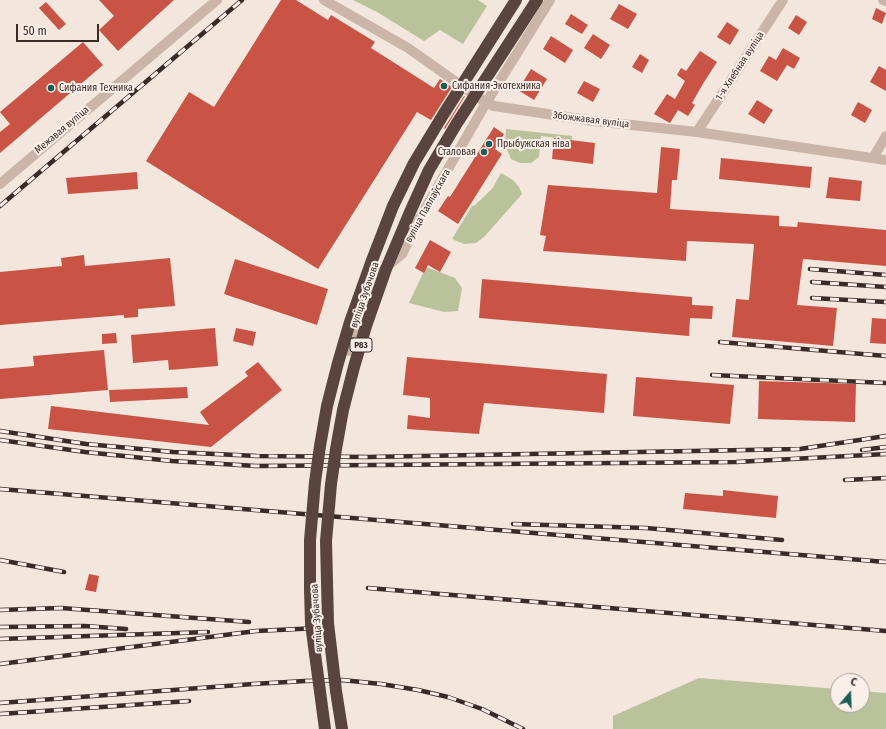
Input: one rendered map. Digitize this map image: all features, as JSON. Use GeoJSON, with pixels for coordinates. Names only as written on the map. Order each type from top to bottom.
{"type":"FeatureCollection","features":[{"type":"Feature","properties":{"kind":"highway","name":"вуліца Зубачова"},"geometry":{"type":"LineString","coordinates":[[325,729],[311,624],[310,540],[320,446],[327,406],[336,370],[350,322],[371,263],[393,206],[407,177],[443,115],[516,0]]}},
{"type":"Feature","properties":{"kind":"highway","name":"вуліца Зубачова"},"geometry":{"type":"LineString","coordinates":[[342,729],[328,623],[326,541],[336,448],[343,410],[354,368],[366,326],[386,269],[410,212],[430,170],[457,123],[536,0]]}},
{"type":"Feature","properties":{"kind":"street","name":"Збожжавая вуліца"},"geometry":{"type":"LineString","coordinates":[[324,0],[408,48],[486,103],[494,106],[594,121],[697,132],[886,160]]}},
{"type":"Feature","properties":{"kind":"street","name":"вуліца Паплаўскага"},"geometry":{"type":"LineString","coordinates":[[350,351],[378,274],[402,254],[418,221],[486,103],[550,0]]}},
{"type":"Feature","properties":{"kind":"street","name":"1-я Хлебная вуліца"},"geometry":{"type":"LineString","coordinates":[[697,132],[783,0]]}},
{"type":"Feature","properties":{"kind":"street","name":"Межавая вуліца"},"geometry":{"type":"LineString","coordinates":[[0,184],[213,1]]}},
{"type":"Feature","properties":{"kind":"street"},"geometry":{"type":"LineString","coordinates":[[873,158],[886,136]]}},
{"type":"Feature","properties":{"kind":"green space"},"geometry":{"type":"Polygon","coordinates":[[[353,0],[478,0],[487,6],[463,44],[440,30],[424,41],[377,12],[353,0]]]}},
{"type":"Feature","properties":{"kind":"green space"},"geometry":{"type":"Polygon","coordinates":[[[506,129],[572,136],[572,140],[541,136],[539,157],[531,163],[520,163],[511,159],[505,145],[506,129]]]}},
{"type":"Feature","properties":{"kind":"green space"},"geometry":{"type":"Polygon","coordinates":[[[501,173],[513,180],[519,187],[522,194],[485,236],[476,243],[464,244],[452,239],[472,206],[492,189],[501,173]]]}},
{"type":"Feature","properties":{"kind":"green space"},"geometry":{"type":"Polygon","coordinates":[[[426,267],[455,278],[462,288],[458,311],[444,312],[409,303],[426,267]]]}},
{"type":"Feature","properties":{"kind":"green space"},"geometry":{"type":"Polygon","coordinates":[[[699,678],[830,688],[830,713],[870,713],[870,692],[886,693],[886,729],[613,729],[613,716],[699,678]]]}},
{"type":"Feature","properties":{"kind":"building"},"geometry":{"type":"Polygon","coordinates":[[[99,0],[174,0],[118,51],[99,30],[114,16],[99,0]]]}},
{"type":"Feature","properties":{"kind":"building"},"geometry":{"type":"Polygon","coordinates":[[[281,0],[296,0],[328,20],[331,15],[375,42],[371,48],[434,88],[440,79],[452,87],[431,120],[417,112],[318,269],[146,161],[189,92],[214,107],[281,0]]]}},
{"type":"Feature","properties":{"kind":"building"},"geometry":{"type":"Polygon","coordinates":[[[46,2],[66,24],[59,30],[39,8],[46,2]]]}},
{"type":"Feature","properties":{"kind":"building"},"geometry":{"type":"Polygon","coordinates":[[[619,4],[637,14],[628,29],[610,19],[619,4]]]}},
{"type":"Feature","properties":{"kind":"building"},"geometry":{"type":"Polygon","coordinates":[[[876,8],[886,13],[882,24],[872,19],[876,8]]]}},
{"type":"Feature","properties":{"kind":"building"},"geometry":{"type":"Polygon","coordinates":[[[571,14],[588,25],[582,34],[565,24],[571,14]]]}},
{"type":"Feature","properties":{"kind":"building"},"geometry":{"type":"Polygon","coordinates":[[[796,15],[807,22],[799,35],[788,28],[796,15]]]}},
{"type":"Feature","properties":{"kind":"building"},"geometry":{"type":"Polygon","coordinates":[[[727,22],[739,30],[730,45],[717,37],[727,22]]]}},
{"type":"Feature","properties":{"kind":"building"},"geometry":{"type":"Polygon","coordinates":[[[593,34],[610,45],[601,59],[584,48],[593,34]]]}},
{"type":"Feature","properties":{"kind":"building"},"geometry":{"type":"Polygon","coordinates":[[[551,36],[573,50],[565,63],[543,49],[551,36]]]}},
{"type":"Feature","properties":{"kind":"building","name":"Сифания Техника"},"geometry":{"type":"Polygon","coordinates":[[[83,42],[103,65],[0,153],[0,132],[10,124],[0,112],[83,42]]]}},
{"type":"Feature","properties":{"kind":"building"},"geometry":{"type":"Polygon","coordinates":[[[783,48],[800,58],[794,69],[787,65],[777,81],[760,71],[769,56],[776,60],[783,48]]]}},
{"type":"Feature","properties":{"kind":"building"},"geometry":{"type":"Polygon","coordinates":[[[700,51],[717,62],[692,103],[695,105],[688,116],[678,110],[670,123],[654,114],[667,94],[675,99],[685,81],[677,75],[681,68],[686,71],[700,51]]]}},
{"type":"Feature","properties":{"kind":"building"},"geometry":{"type":"Polygon","coordinates":[[[640,54],[649,60],[642,73],[632,67],[640,54]]]}},
{"type":"Feature","properties":{"kind":"building"},"geometry":{"type":"Polygon","coordinates":[[[879,66],[886,70],[886,91],[870,82],[879,66]]]}},
{"type":"Feature","properties":{"kind":"building"},"geometry":{"type":"Polygon","coordinates":[[[531,69],[547,79],[534,100],[518,90],[531,69]]]}},
{"type":"Feature","properties":{"kind":"building"},"geometry":{"type":"Polygon","coordinates":[[[584,81],[600,89],[593,102],[577,93],[584,81]]]}},
{"type":"Feature","properties":{"kind":"building"},"geometry":{"type":"Polygon","coordinates":[[[465,96],[445,129],[444,128],[465,96]]]}},
{"type":"Feature","properties":{"kind":"building"},"geometry":{"type":"Polygon","coordinates":[[[757,100],[773,110],[764,124],[748,114],[757,100]]]}},
{"type":"Feature","properties":{"kind":"building"},"geometry":{"type":"Polygon","coordinates":[[[858,102],[872,110],[865,123],[851,115],[858,102]]]}},
{"type":"Feature","properties":{"kind":"building"},"geometry":{"type":"Polygon","coordinates":[[[494,127],[504,134],[495,149],[502,154],[458,224],[438,211],[448,196],[450,197],[494,127]]]}},
{"type":"Feature","properties":{"kind":"building"},"geometry":{"type":"Polygon","coordinates":[[[554,138],[595,143],[593,164],[552,159],[554,138]]]}},
{"type":"Feature","properties":{"kind":"building"},"geometry":{"type":"Polygon","coordinates":[[[661,147],[680,149],[677,180],[672,180],[670,209],[779,216],[779,226],[797,227],[798,222],[886,230],[886,266],[803,259],[797,305],[837,308],[833,346],[732,337],[736,299],[749,300],[754,244],[687,241],[686,261],[543,251],[546,236],[540,235],[548,185],[657,193],[661,147]]]}},
{"type":"Feature","properties":{"kind":"building"},"geometry":{"type":"Polygon","coordinates":[[[721,158],[812,167],[810,188],[719,179],[721,158]]]}},
{"type":"Feature","properties":{"kind":"building"},"geometry":{"type":"Polygon","coordinates":[[[137,172],[138,189],[68,194],[66,178],[137,172]]]}},
{"type":"Feature","properties":{"kind":"building"},"geometry":{"type":"Polygon","coordinates":[[[829,177],[862,181],[860,201],[826,198],[829,177]]]}},
{"type":"Feature","properties":{"kind":"building"},"geometry":{"type":"Polygon","coordinates":[[[430,240],[451,252],[440,272],[428,265],[424,273],[415,268],[430,240]]]}},
{"type":"Feature","properties":{"kind":"building"},"geometry":{"type":"Polygon","coordinates":[[[84,255],[85,266],[170,258],[175,306],[138,309],[138,317],[124,318],[124,315],[0,325],[0,272],[62,266],[61,258],[84,255]]]}},
{"type":"Feature","properties":{"kind":"building"},"geometry":{"type":"Polygon","coordinates":[[[235,259],[328,289],[317,325],[224,294],[235,259]]]}},
{"type":"Feature","properties":{"kind":"building"},"geometry":{"type":"Polygon","coordinates":[[[482,279],[692,297],[692,305],[713,306],[712,319],[690,318],[689,336],[479,318],[482,279]]]}},
{"type":"Feature","properties":{"kind":"building"},"geometry":{"type":"Polygon","coordinates":[[[872,318],[886,319],[886,344],[870,343],[872,318]]]}},
{"type":"Feature","properties":{"kind":"building"},"geometry":{"type":"Polygon","coordinates":[[[215,328],[218,366],[169,370],[168,360],[133,363],[131,335],[215,328]]]}},
{"type":"Feature","properties":{"kind":"building"},"geometry":{"type":"Polygon","coordinates":[[[236,328],[256,332],[253,346],[233,341],[236,328]]]}},
{"type":"Feature","properties":{"kind":"building"},"geometry":{"type":"Polygon","coordinates":[[[116,333],[117,343],[102,344],[102,334],[116,333]]]}},
{"type":"Feature","properties":{"kind":"building"},"geometry":{"type":"Polygon","coordinates":[[[104,350],[108,390],[0,399],[0,369],[34,366],[33,356],[104,350]]]}},
{"type":"Feature","properties":{"kind":"building"},"geometry":{"type":"Polygon","coordinates":[[[407,357],[607,374],[604,413],[484,403],[479,434],[407,429],[408,415],[430,418],[430,398],[403,395],[407,357]]]}},
{"type":"Feature","properties":{"kind":"building"},"geometry":{"type":"Polygon","coordinates":[[[258,362],[282,390],[211,447],[48,429],[51,406],[209,425],[200,412],[248,376],[245,372],[258,362]]]}},
{"type":"Feature","properties":{"kind":"building"},"geometry":{"type":"Polygon","coordinates":[[[636,377],[734,385],[730,424],[633,416],[636,377]]]}},
{"type":"Feature","properties":{"kind":"building"},"geometry":{"type":"Polygon","coordinates":[[[759,381],[856,384],[855,422],[758,419],[759,381]]]}},
{"type":"Feature","properties":{"kind":"building"},"geometry":{"type":"Polygon","coordinates":[[[187,387],[188,398],[110,402],[109,390],[187,387]]]}},
{"type":"Feature","properties":{"kind":"building"},"geometry":{"type":"Polygon","coordinates":[[[723,490],[778,496],[776,518],[683,509],[685,493],[723,496],[723,490]]]}},
{"type":"Feature","properties":{"kind":"building"},"geometry":{"type":"Polygon","coordinates":[[[89,574],[99,576],[96,592],[85,590],[89,574]]]}},
{"type":"Feature","properties":{"kind":"railway"},"geometry":{"type":"LineString","coordinates":[[0,206],[242,0]]}},
{"type":"Feature","properties":{"kind":"railway"},"geometry":{"type":"LineString","coordinates":[[810,269],[886,275]]}},
{"type":"Feature","properties":{"kind":"railway"},"geometry":{"type":"LineString","coordinates":[[812,282],[886,287]]}},
{"type":"Feature","properties":{"kind":"railway"},"geometry":{"type":"LineString","coordinates":[[812,298],[886,302]]}},
{"type":"Feature","properties":{"kind":"railway"},"geometry":{"type":"LineString","coordinates":[[720,342],[886,356]]}},
{"type":"Feature","properties":{"kind":"railway"},"geometry":{"type":"LineString","coordinates":[[712,375],[886,383]]}},
{"type":"Feature","properties":{"kind":"railway"},"geometry":{"type":"LineString","coordinates":[[0,431],[86,444],[173,452],[257,456],[368,457],[800,449],[886,436]]}},
{"type":"Feature","properties":{"kind":"railway"},"geometry":{"type":"LineString","coordinates":[[0,440],[85,452],[172,461],[256,466],[736,462],[886,454]]}},
{"type":"Feature","properties":{"kind":"railway"},"geometry":{"type":"LineString","coordinates":[[862,450],[886,447]]}},
{"type":"Feature","properties":{"kind":"railway"},"geometry":{"type":"LineString","coordinates":[[845,480],[886,478]]}},
{"type":"Feature","properties":{"kind":"railway"},"geometry":{"type":"LineString","coordinates":[[0,489],[886,562]]}},
{"type":"Feature","properties":{"kind":"railway"},"geometry":{"type":"LineString","coordinates":[[513,524],[646,528],[782,540]]}},
{"type":"Feature","properties":{"kind":"railway"},"geometry":{"type":"LineString","coordinates":[[0,560],[64,572]]}},
{"type":"Feature","properties":{"kind":"railway"},"geometry":{"type":"LineString","coordinates":[[368,588],[886,631]]}},
{"type":"Feature","properties":{"kind":"railway"},"geometry":{"type":"LineString","coordinates":[[0,610],[61,608],[249,622]]}},
{"type":"Feature","properties":{"kind":"railway"},"geometry":{"type":"LineString","coordinates":[[0,627],[85,626],[126,629]]}},
{"type":"Feature","properties":{"kind":"railway"},"geometry":{"type":"LineString","coordinates":[[0,664],[256,631],[319,628]]}},
{"type":"Feature","properties":{"kind":"railway"},"geometry":{"type":"LineString","coordinates":[[0,639],[208,632]]}},
{"type":"Feature","properties":{"kind":"railway"},"geometry":{"type":"LineString","coordinates":[[0,703],[253,684],[342,680],[381,684],[448,697],[482,709],[523,729]]}},
{"type":"Feature","properties":{"kind":"railway"},"geometry":{"type":"LineString","coordinates":[[0,714],[189,701]]}},
{"type":"Feature","properties":{"kind":"place","name":"Сифания-Экотехника"},"geometry":{"type":"Point","coordinates":[444,86]}},
{"type":"Feature","properties":{"kind":"place","name":"Сифания Техника"},"geometry":{"type":"Point","coordinates":[51,88]}},
{"type":"Feature","properties":{"kind":"place","name":"Прыбужская ніва"},"geometry":{"type":"Point","coordinates":[489,144]}},
{"type":"Feature","properties":{"kind":"place","name":"Сталовая"},"geometry":{"type":"Point","coordinates":[484,152]}}]}
